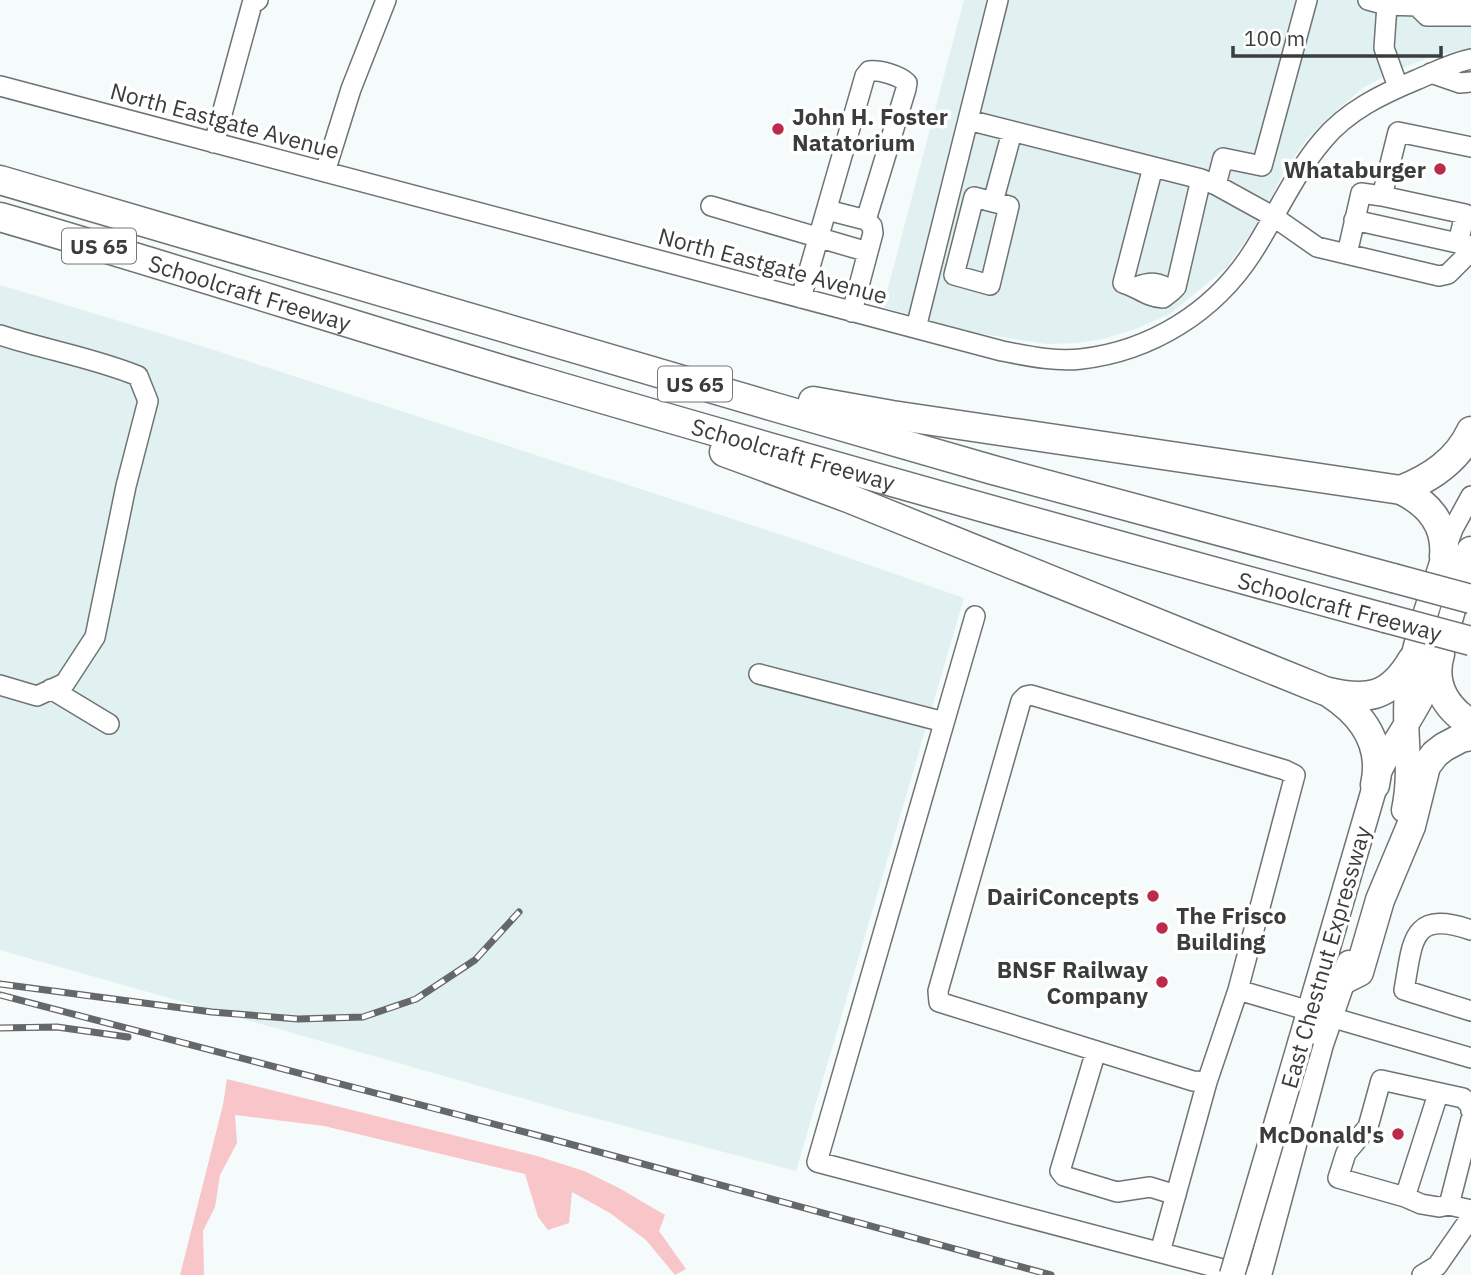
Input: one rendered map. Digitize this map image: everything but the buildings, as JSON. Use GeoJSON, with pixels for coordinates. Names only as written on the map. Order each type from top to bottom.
{"type":"FeatureCollection","features":[{"type":"Feature","properties":{"kind":"highway","name":"Schoolcraft Freeway"},"geometry":{"type":"LineString","coordinates":[[0,180],[993,470],[1471,599]]}},
{"type":"Feature","properties":{"kind":"highway","name":"Schoolcraft Freeway"},"geometry":{"type":"LineString","coordinates":[[0,217],[530,378],[982,508],[1471,641]]}},
{"type":"Feature","properties":{"kind":"highway"},"geometry":{"type":"LineString","coordinates":[[524,335],[750,389],[845,407],[1401,490],[1419,500],[1433,514],[1444,539],[1463,553]]}},
{"type":"Feature","properties":{"kind":"highway"},"geometry":{"type":"LineString","coordinates":[[530,378],[571,404],[691,441],[809,483],[1325,691],[1348,696],[1372,696],[1397,681],[1412,660]]}},
{"type":"Feature","properties":{"kind":"highway"},"geometry":{"type":"LineString","coordinates":[[1401,490],[1425,479],[1446,464],[1471,431]]}},
{"type":"Feature","properties":{"kind":"highway"},"geometry":{"type":"LineString","coordinates":[[1440,654],[1436,671],[1440,688],[1447,702],[1471,724]]}},
{"type":"Feature","properties":{"kind":"highway"},"geometry":{"type":"LineString","coordinates":[[1325,691],[1354,711],[1367,728],[1377,757],[1375,785]]}},
{"type":"Feature","properties":{"kind":"highway"},"geometry":{"type":"LineString","coordinates":[[1343,980],[1359,972],[1380,900],[1411,826],[1426,766],[1444,747],[1471,736]]}},
{"type":"Feature","properties":{"kind":"main road","name":"East Chestnut Expressway"},"geometry":{"type":"LineString","coordinates":[[1232,1275],[1320,1015],[1375,785],[1391,747],[1425,690],[1440,654],[1463,553]]}},
{"type":"Feature","properties":{"kind":"main road","name":"East Chestnut Expressway"},"geometry":{"type":"LineString","coordinates":[[1320,1015],[1343,980],[1401,820],[1409,763],[1407,691],[1412,660],[1463,553]]}},
{"type":"Feature","properties":{"kind":"main road","name":"East Chestnut Expressway"},"geometry":{"type":"LineString","coordinates":[[1259,1275],[1311,1042]]}},
{"type":"Feature","properties":{"kind":"street"},"geometry":{"type":"LineString","coordinates":[[214,143],[252,4],[258,0]]}},
{"type":"Feature","properties":{"kind":"street"},"geometry":{"type":"LineString","coordinates":[[326,172],[351,89],[386,0]]}},
{"type":"Feature","properties":{"kind":"street"},"geometry":{"type":"LineString","coordinates":[[916,328],[998,0]]}},
{"type":"Feature","properties":{"kind":"street"},"geometry":{"type":"LineString","coordinates":[[1153,167],[1130,285],[1149,282],[1172,290],[1177,284],[1209,182],[1223,158],[1262,166],[1307,0]]}},
{"type":"Feature","properties":{"kind":"street"},"geometry":{"type":"LineString","coordinates":[[1398,87],[1384,48],[1381,2],[1471,1]]}},
{"type":"Feature","properties":{"kind":"street"},"geometry":{"type":"LineString","coordinates":[[1419,3],[1429,10],[1471,10]]}},
{"type":"Feature","properties":{"kind":"street"},"geometry":{"type":"LineString","coordinates":[[1419,3],[1427,16],[1471,16]]}},
{"type":"Feature","properties":{"kind":"street","name":"North Eastgate Avenue"},"geometry":{"type":"LineString","coordinates":[[0,86],[1002,351],[1041,358],[1080,359],[1119,352],[1156,340],[1193,316],[1226,288],[1251,256],[1297,174],[1324,138],[1359,108],[1398,87],[1452,63],[1471,59]]}},
{"type":"Feature","properties":{"kind":"street"},"geometry":{"type":"LineString","coordinates":[[801,298],[865,76],[869,71],[875,71],[902,79],[906,83],[906,89],[866,220]]}},
{"type":"Feature","properties":{"kind":"street"},"geometry":{"type":"LineString","coordinates":[[1431,74],[1467,83]]}},
{"type":"Feature","properties":{"kind":"street"},"geometry":{"type":"LineString","coordinates":[[968,120],[1209,182],[1274,217],[1318,247],[1347,254],[1439,276],[1448,274],[1467,247],[1465,214],[1361,193],[1347,254]]}},
{"type":"Feature","properties":{"kind":"street"},"geometry":{"type":"LineString","coordinates":[[993,202],[1012,132]]}},
{"type":"Feature","properties":{"kind":"street"},"geometry":{"type":"LineString","coordinates":[[1405,133],[1471,147]]}},
{"type":"Feature","properties":{"kind":"street"},"geometry":{"type":"LineString","coordinates":[[1405,133],[1415,142],[1471,156]]}},
{"type":"Feature","properties":{"kind":"street"},"geometry":{"type":"LineString","coordinates":[[1382,196],[1405,133]]}},
{"type":"Feature","properties":{"kind":"street"},"geometry":{"type":"LineString","coordinates":[[711,206],[869,252]]}},
{"type":"Feature","properties":{"kind":"street"},"geometry":{"type":"LineString","coordinates":[[827,210],[866,220],[872,226],[869,252],[852,312]]}},
{"type":"Feature","properties":{"kind":"street"},"geometry":{"type":"LineString","coordinates":[[1354,220],[1467,247]]}},
{"type":"Feature","properties":{"kind":"street"},"geometry":{"type":"LineString","coordinates":[[0,335],[51,351],[108,364],[138,376],[148,401],[126,486],[95,637],[65,682],[37,696],[0,685]]}},
{"type":"Feature","properties":{"kind":"street","name":"East Chestnut Expressway"},"geometry":{"type":"LineString","coordinates":[[1463,553],[1453,529],[1471,496]]}},
{"type":"Feature","properties":{"kind":"street"},"geometry":{"type":"LineString","coordinates":[[975,616],[817,1162],[1245,1275]]}},
{"type":"Feature","properties":{"kind":"street"},"geometry":{"type":"LineString","coordinates":[[759,674],[944,722]]}},
{"type":"Feature","properties":{"kind":"street"},"geometry":{"type":"LineString","coordinates":[[51,689],[109,724]]}},
{"type":"Feature","properties":{"kind":"street"},"geometry":{"type":"LineString","coordinates":[[1160,1252],[1207,1082],[1238,990],[1295,775],[1285,769],[1056,702],[1026,696],[1021,701],[945,965],[938,991],[939,1002],[1193,1081],[1207,1082]]}},
{"type":"Feature","properties":{"kind":"street"},"geometry":{"type":"LineString","coordinates":[[1471,930],[1441,922],[1428,924],[1421,930],[1411,951],[1404,990],[1471,1011]]}},
{"type":"Feature","properties":{"kind":"street"},"geometry":{"type":"LineString","coordinates":[[1238,990],[1471,1058]]}},
{"type":"Feature","properties":{"kind":"street"},"geometry":{"type":"LineString","coordinates":[[1096,1051],[1060,1171],[1064,1176],[1117,1192],[1150,1187],[1176,1195]]}},
{"type":"Feature","properties":{"kind":"street"},"geometry":{"type":"LineString","coordinates":[[1422,1275],[1437,1266],[1469,1220],[1471,1211],[1449,1205],[1439,1207],[1420,1204],[1405,1197],[1338,1178],[1346,1153],[1368,1127],[1381,1080],[1463,1098],[1470,1105],[1471,1111]]}},
{"type":"Feature","properties":{"kind":"street"},"geometry":{"type":"LineString","coordinates":[[1405,1197],[1438,1094]]}},
{"type":"Feature","properties":{"kind":"street"},"geometry":{"type":"LineString","coordinates":[[1449,1205],[1471,1119]]}},
{"type":"Feature","properties":{"kind":"shaded area"},"geometry":{"type":"Polygon","coordinates":[[[964,0],[1471,0],[1471,50],[1435,55],[1390,73],[1363,88],[1332,114],[1307,139],[1287,167],[1254,229],[1226,268],[1170,314],[1104,339],[1046,344],[970,332],[883,307],[964,0]]]}},
{"type":"Feature","properties":{"kind":"shaded area"},"geometry":{"type":"Polygon","coordinates":[[[0,285],[195,344],[794,539],[964,598],[796,1171],[571,1112],[0,950],[0,285]]]}},
{"type":"Feature","properties":{"kind":"shaded area"},"geometry":{"type":"Polygon","coordinates":[[[227,1079],[537,1156],[584,1171],[665,1215],[659,1231],[686,1269],[675,1275],[646,1240],[610,1213],[572,1192],[569,1223],[548,1230],[538,1217],[525,1174],[324,1126],[235,1115],[237,1143],[220,1175],[215,1207],[203,1231],[204,1275],[180,1275],[223,1105],[227,1079]]]}},
{"type":"Feature","properties":{"kind":"railway"},"geometry":{"type":"LineString","coordinates":[[0,984],[212,1012],[298,1019],[363,1017],[416,999],[475,960],[519,912]]}},
{"type":"Feature","properties":{"kind":"railway"},"geometry":{"type":"LineString","coordinates":[[0,995],[555,1140],[1051,1275]]}},
{"type":"Feature","properties":{"kind":"railway"},"geometry":{"type":"LineString","coordinates":[[0,1028],[57,1027],[128,1037]]}},
{"type":"Feature","properties":{"kind":"place","name":"John H. Foster Natatorium"},"geometry":{"type":"Point","coordinates":[778,129]}},
{"type":"Feature","properties":{"kind":"place","name":"Whataburger"},"geometry":{"type":"Point","coordinates":[1440,169]}},
{"type":"Feature","properties":{"kind":"place","name":"DairiConcepts"},"geometry":{"type":"Point","coordinates":[1153,896]}},
{"type":"Feature","properties":{"kind":"place","name":"The Frisco Building"},"geometry":{"type":"Point","coordinates":[1162,928]}},
{"type":"Feature","properties":{"kind":"place","name":"BNSF Railway Company"},"geometry":{"type":"Point","coordinates":[1162,982]}},
{"type":"Feature","properties":{"kind":"place","name":"McDonald's"},"geometry":{"type":"Point","coordinates":[1398,1134]}}]}
